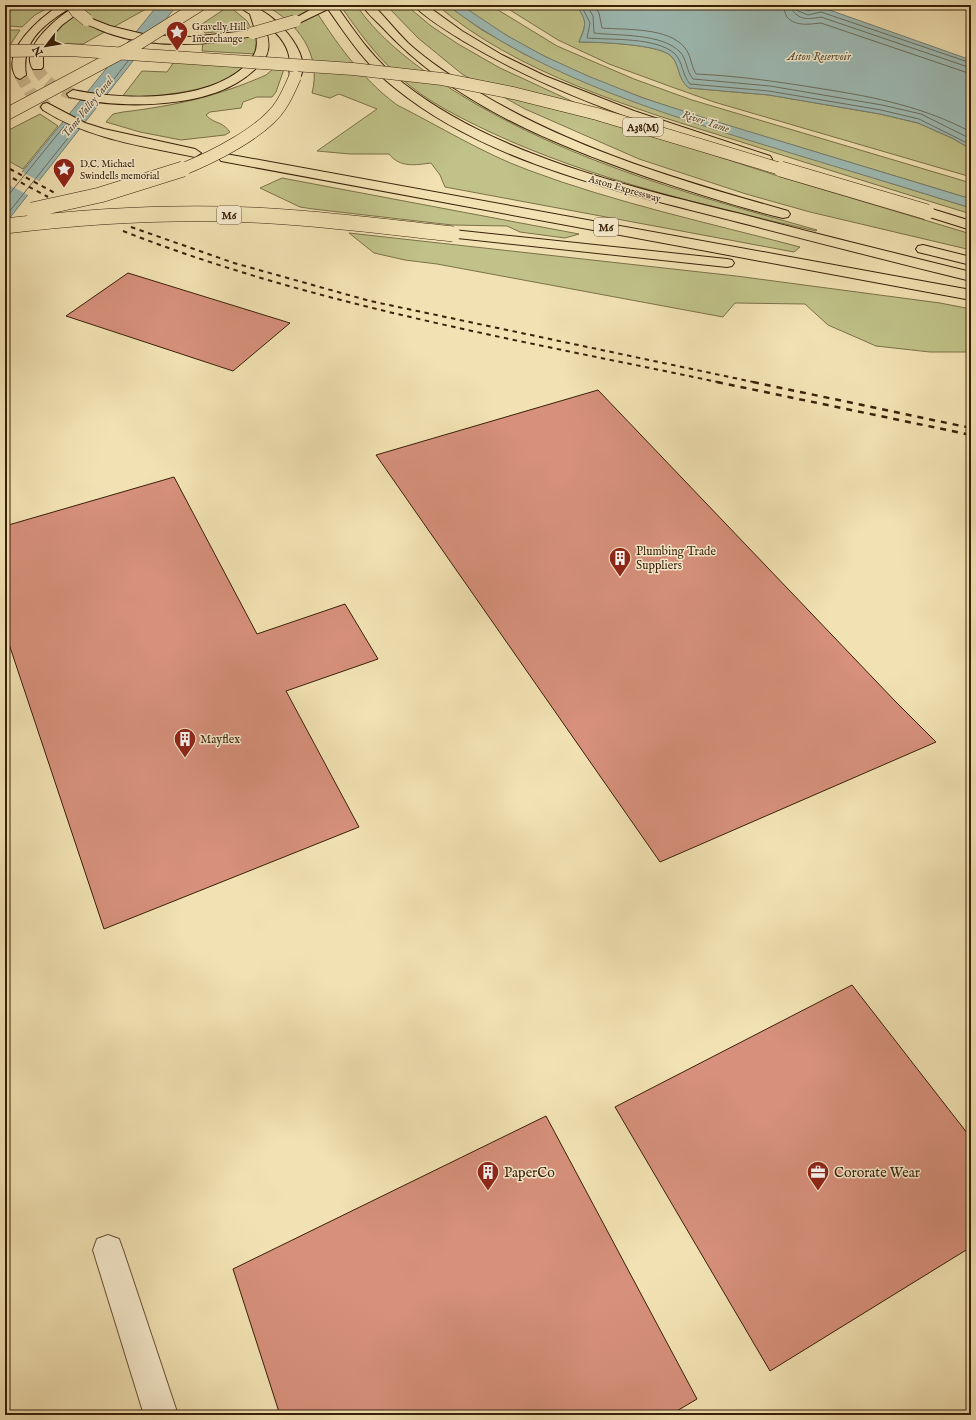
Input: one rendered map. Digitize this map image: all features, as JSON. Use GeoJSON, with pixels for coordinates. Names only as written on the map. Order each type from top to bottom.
{"type":"FeatureCollection","features":[{"type":"Feature","properties":{"kind":"highway"},"geometry":{"type":"LineString","coordinates":[[19,70],[22,48],[33,31],[67,5]]}},
{"type":"Feature","properties":{"kind":"highway"},"geometry":{"type":"LineString","coordinates":[[72,5],[76,11],[88,20],[111,30],[144,37],[186,39],[226,37],[262,30],[295,21],[327,5]]}},
{"type":"Feature","properties":{"kind":"highway"},"geometry":{"type":"LineString","coordinates":[[37,65],[39,47],[48,33],[62,20],[84,5]]}},
{"type":"Feature","properties":{"kind":"highway"},"geometry":{"type":"LineString","coordinates":[[5,115],[138,44],[200,5]]}},
{"type":"Feature","properties":{"kind":"highway"},"geometry":{"type":"LineString","coordinates":[[5,216],[117,191],[166,175],[205,160],[243,138],[272,115],[288,96],[295,77],[296,62],[289,41],[275,26],[255,12],[241,5]]}},
{"type":"Feature","properties":{"kind":"highway","name":"Aston Expressway"},"geometry":{"type":"LineString","coordinates":[[331,5],[366,53],[389,78],[411,95],[440,114],[514,151],[578,174],[659,198],[971,276]]}},
{"type":"Feature","properties":{"kind":"highway","name":"Aston Expressway"},"geometry":{"type":"LineString","coordinates":[[367,5],[394,37],[428,65],[478,98],[536,128],[609,159],[658,177],[713,195],[798,218]]}},
{"type":"Feature","properties":{"kind":"highway","name":"A38(M)"},"geometry":{"type":"LineString","coordinates":[[419,5],[447,27],[492,54],[539,78],[583,96],[656,123],[971,226]]}},
{"type":"Feature","properties":{"kind":"highway"},"geometry":{"type":"LineString","coordinates":[[73,94],[110,100],[145,100],[181,96],[220,86],[248,71],[261,55],[262,40],[255,12]]}},
{"type":"Feature","properties":{"kind":"highway"},"geometry":{"type":"LineString","coordinates":[[78,62],[146,24]]}},
{"type":"Feature","properties":{"kind":"highway","name":"A38(M)"},"geometry":{"type":"LineString","coordinates":[[5,51],[76,51],[251,62],[360,69],[442,79],[513,93],[597,114],[927,212]]}},
{"type":"Feature","properties":{"kind":"highway"},"geometry":{"type":"LineString","coordinates":[[47,107],[70,120],[104,132],[195,153]]}},
{"type":"Feature","properties":{"kind":"highway","name":"M6"},"geometry":{"type":"LineString","coordinates":[[226,158],[971,296]]}},
{"type":"Feature","properties":{"kind":"highway","name":"M6"},"geometry":{"type":"LineString","coordinates":[[5,226],[96,217],[214,214],[299,218],[558,244],[916,286]]}},
{"type":"Feature","properties":{"kind":"highway"},"geometry":{"type":"LineString","coordinates":[[911,246],[971,261]]}},
{"type":"Feature","properties":{"kind":"street"},"geometry":{"type":"LineString","coordinates":[[108,1250],[161,1415]]}},
{"type":"Feature","properties":{"kind":"green space"},"geometry":{"type":"Polygon","coordinates":[[[53,5],[35,15],[22,27],[11,26],[8,30],[20,30],[10,45],[5,45],[5,6],[53,5]]]}},
{"type":"Feature","properties":{"kind":"green space"},"geometry":{"type":"Polygon","coordinates":[[[90,5],[145,5],[146,9],[83,44],[47,44],[55,32],[66,22],[78,12],[90,5]]]}},
{"type":"Feature","properties":{"kind":"green space"},"geometry":{"type":"Polygon","coordinates":[[[264,5],[312,5],[340,46],[360,71],[397,105],[494,156],[528,170],[595,193],[800,247],[794,252],[445,187],[440,175],[431,163],[414,165],[403,164],[398,162],[389,154],[350,154],[317,151],[377,109],[339,94],[330,98],[312,93],[314,66],[304,41],[297,30],[287,21],[264,5]]]}},
{"type":"Feature","properties":{"kind":"green space"},"geometry":{"type":"Polygon","coordinates":[[[340,5],[356,5],[372,26],[401,53],[422,69],[477,105],[523,129],[570,150],[668,186],[717,202],[817,230],[733,212],[609,178],[529,149],[490,132],[443,108],[410,86],[375,52],[340,5]]]}},
{"type":"Feature","properties":{"kind":"green space"},"geometry":{"type":"Polygon","coordinates":[[[386,5],[406,5],[431,26],[458,44],[500,68],[630,128],[778,176],[971,234],[971,250],[810,212],[746,194],[639,159],[525,109],[462,74],[418,38],[386,5]]]}},
{"type":"Feature","properties":{"kind":"green space"},"geometry":{"type":"Polygon","coordinates":[[[437,5],[447,5],[482,30],[524,54],[608,92],[971,208],[971,214],[658,116],[579,87],[540,70],[503,51],[468,29],[437,5]]]}},
{"type":"Feature","properties":{"kind":"green space"},"geometry":{"type":"Polygon","coordinates":[[[461,5],[490,5],[557,46],[634,79],[692,100],[971,183],[971,199],[681,111],[643,98],[567,67],[530,49],[461,5]]]}},
{"type":"Feature","properties":{"kind":"green space"},"geometry":{"type":"Polygon","coordinates":[[[502,5],[576,5],[583,15],[585,23],[579,42],[628,44],[664,52],[674,59],[682,80],[689,88],[769,95],[880,114],[918,123],[952,138],[971,149],[971,177],[714,102],[609,64],[558,40],[502,5]]]}},
{"type":"Feature","properties":{"kind":"green space"},"geometry":{"type":"Polygon","coordinates":[[[229,6],[247,21],[251,28],[205,33],[199,26],[229,6]]]}},
{"type":"Feature","properties":{"kind":"green space"},"geometry":{"type":"Polygon","coordinates":[[[254,36],[257,40],[255,54],[202,51],[203,41],[254,36]]]}},
{"type":"Feature","properties":{"kind":"green space"},"geometry":{"type":"Polygon","coordinates":[[[174,62],[245,66],[234,75],[221,82],[205,87],[169,94],[122,97],[142,71],[167,72],[174,62]]]}},
{"type":"Feature","properties":{"kind":"green space"},"geometry":{"type":"Polygon","coordinates":[[[273,69],[284,69],[276,92],[272,97],[257,97],[243,102],[241,108],[210,112],[206,115],[227,128],[230,132],[225,135],[181,140],[140,132],[106,122],[113,114],[160,107],[231,89],[266,75],[273,69]]]}},
{"type":"Feature","properties":{"kind":"green space"},"geometry":{"type":"Polygon","coordinates":[[[40,114],[58,126],[23,169],[5,159],[5,132],[40,114]]]}},
{"type":"Feature","properties":{"kind":"green space"},"geometry":{"type":"Polygon","coordinates":[[[282,178],[579,234],[565,238],[520,232],[507,226],[452,225],[300,207],[260,188],[282,178]]]}},
{"type":"Feature","properties":{"kind":"green space"},"geometry":{"type":"Polygon","coordinates":[[[349,233],[736,276],[940,303],[971,309],[971,352],[930,352],[876,346],[828,325],[805,304],[735,303],[723,317],[437,264],[405,260],[374,253],[349,233]]]}},
{"type":"Feature","properties":{"kind":"water","name":"Tame Valley Canal"},"geometry":{"type":"Polygon","coordinates":[[[158,5],[177,5],[5,224],[5,193],[158,5]]]}},
{"type":"Feature","properties":{"kind":"water","name":"River Tame"},"geometry":{"type":"Polygon","coordinates":[[[447,5],[461,5],[506,35],[544,56],[588,76],[643,98],[971,199],[971,208],[748,140],[669,114],[591,85],[516,50],[481,29],[447,5]]]}},
{"type":"Feature","properties":{"kind":"water","name":"Aston Reservoir"},"geometry":{"type":"Polygon","coordinates":[[[576,5],[795,5],[808,11],[821,7],[971,60],[971,149],[952,138],[918,123],[880,114],[769,95],[689,88],[682,80],[674,59],[664,52],[627,44],[579,42],[585,23],[576,5]]]}},
{"type":"Feature","properties":{"kind":"pier"},"geometry":{"type":"Polygon","coordinates":[[[20,171],[41,182],[30,196],[9,185],[20,171]]]}},
{"type":"Feature","properties":{"kind":"building"},"geometry":{"type":"Polygon","coordinates":[[[128,273],[290,323],[233,371],[66,316],[128,273]]]}},
{"type":"Feature","properties":{"kind":"building","name":"Plumbing Trade Suppliers"},"geometry":{"type":"Polygon","coordinates":[[[598,390],[936,742],[660,862],[376,455],[598,390]]]}},
{"type":"Feature","properties":{"kind":"building","name":"Mayflex"},"geometry":{"type":"Polygon","coordinates":[[[174,477],[257,634],[345,604],[378,659],[286,691],[359,827],[104,929],[5,632],[5,526],[174,477]]]}},
{"type":"Feature","properties":{"kind":"building","name":"Cororate Wear"},"geometry":{"type":"Polygon","coordinates":[[[852,985],[971,1138],[971,1247],[770,1371],[615,1107],[852,985]]]}},
{"type":"Feature","properties":{"kind":"building","name":"PaperCo"},"geometry":{"type":"Polygon","coordinates":[[[546,1116],[697,1399],[670,1415],[280,1415],[233,1269],[546,1116]]]}},
{"type":"Feature","properties":{"kind":"tunnel"},"geometry":{"type":"LineString","coordinates":[[37,67],[43,77],[52,85],[73,94]]}},
{"type":"Feature","properties":{"kind":"tunnel"},"geometry":{"type":"LineString","coordinates":[[20,75],[30,92],[47,107]]}},
{"type":"Feature","properties":{"kind":"railway"},"geometry":{"type":"LineString","coordinates":[[5,166],[12,170]]}},
{"type":"Feature","properties":{"kind":"railway"},"geometry":{"type":"LineString","coordinates":[[10,169],[55,193]]}},
{"type":"Feature","properties":{"kind":"railway"},"geometry":{"type":"LineString","coordinates":[[5,174],[48,197]]}},
{"type":"Feature","properties":{"kind":"railway"},"geometry":{"type":"LineString","coordinates":[[131,227],[234,263],[370,301],[758,383]]}},
{"type":"Feature","properties":{"kind":"railway"},"geometry":{"type":"LineString","coordinates":[[123,231],[196,257],[269,280],[344,301],[494,336],[722,383]]}},
{"type":"Feature","properties":{"kind":"railway"},"geometry":{"type":"LineString","coordinates":[[717,382],[971,435]]}},
{"type":"Feature","properties":{"kind":"railway"},"geometry":{"type":"LineString","coordinates":[[753,382],[971,428]]}},
{"type":"Feature","properties":{"kind":"place","name":"Gravelly Hill Interchange"},"geometry":{"type":"Point","coordinates":[177,52]}},
{"type":"Feature","properties":{"kind":"place","name":"D.C. Michael Swindells memorial"},"geometry":{"type":"Point","coordinates":[64,188]}},
{"type":"Feature","properties":{"kind":"place","name":"Plumbing Trade Suppliers"},"geometry":{"type":"Point","coordinates":[620,578]}},
{"type":"Feature","properties":{"kind":"place","name":"Mayflex"},"geometry":{"type":"Point","coordinates":[185,758]}},
{"type":"Feature","properties":{"kind":"place","name":"PaperCo"},"geometry":{"type":"Point","coordinates":[488,1192]}},
{"type":"Feature","properties":{"kind":"place","name":"Cororate Wear"},"geometry":{"type":"Point","coordinates":[818,1192]}}]}
